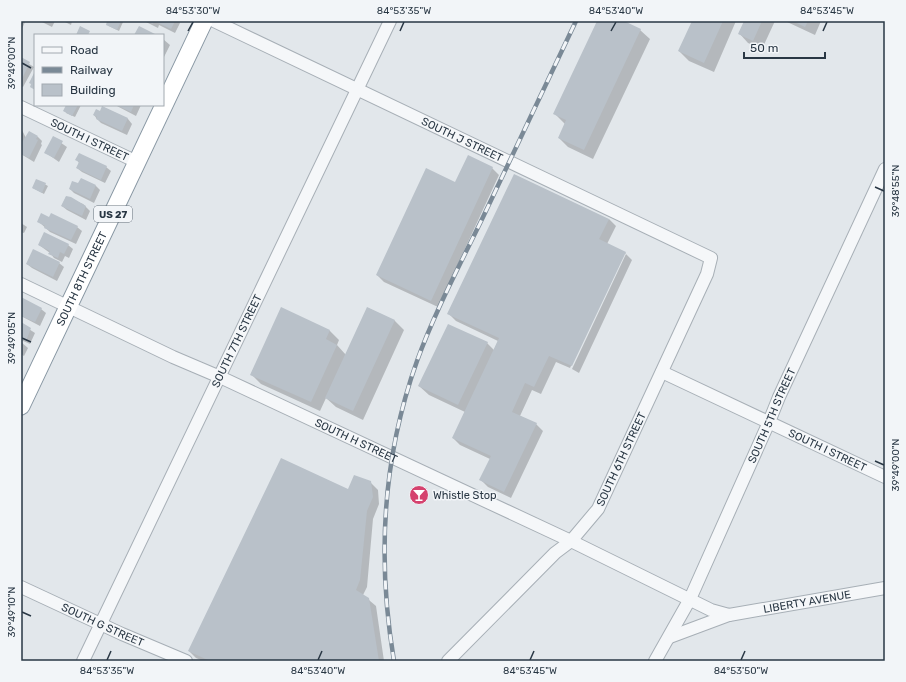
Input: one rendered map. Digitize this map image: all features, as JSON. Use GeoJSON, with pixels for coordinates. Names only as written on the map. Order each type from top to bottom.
{"type":"FeatureCollection","features":[{"type":"Feature","properties":{"kind":"highway","name":"SOUTH 8TH STREET"},"geometry":{"type":"LineString","coordinates":[[164,105],[204,21]]}},
{"type":"Feature","properties":{"kind":"highway","name":"SOUTH 8TH STREET"},"geometry":{"type":"LineString","coordinates":[[21,406],[164,106]]}},
{"type":"Feature","properties":{"kind":"street","name":"SOUTH J STREET"},"geometry":{"type":"LineString","coordinates":[[214,21],[707,254],[711,258]]}},
{"type":"Feature","properties":{"kind":"street","name":"SOUTH 7TH STREET"},"geometry":{"type":"LineString","coordinates":[[83,661],[390,21]]}},
{"type":"Feature","properties":{"kind":"street","name":"SOUTH I STREET"},"geometry":{"type":"LineString","coordinates":[[21,107],[137,162]]}},
{"type":"Feature","properties":{"kind":"street","name":"SOUTH 5TH STREET"},"geometry":{"type":"LineString","coordinates":[[655,661],[670,637],[690,599],[779,397],[885,169]]}},
{"type":"Feature","properties":{"kind":"street","name":"SOUTH 6TH STREET"},"geometry":{"type":"LineString","coordinates":[[448,661],[555,553],[571,541],[598,508],[707,274],[711,258]]}},
{"type":"Feature","properties":{"kind":"street","name":"SOUTH H STREET"},"geometry":{"type":"LineString","coordinates":[[21,284],[173,357],[220,377],[571,541],[622,568],[690,599]]}},
{"type":"Feature","properties":{"kind":"street","name":"SOUTH I STREET"},"geometry":{"type":"LineString","coordinates":[[662,372],[885,477]]}},
{"type":"Feature","properties":{"kind":"street","name":"SOUTH G STREET"},"geometry":{"type":"LineString","coordinates":[[21,587],[186,661]]}},
{"type":"Feature","properties":{"kind":"street","name":"LIBERTY AVENUE"},"geometry":{"type":"LineString","coordinates":[[670,637],[729,615],[885,588]]}},
{"type":"Feature","properties":{"kind":"street","name":"LIBERTY AVENUE"},"geometry":{"type":"LineString","coordinates":[[690,599],[711,610],[729,615]]}},
{"type":"Feature","properties":{"kind":"building"},"geometry":{"type":"Polygon","coordinates":[[[107,21],[121,21],[117,30],[106,25],[107,21]]]}},
{"type":"Feature","properties":{"kind":"building"},"geometry":{"type":"Polygon","coordinates":[[[147,21],[154,21],[153,24],[147,21]]]}},
{"type":"Feature","properties":{"kind":"building"},"geometry":{"type":"Polygon","coordinates":[[[154,21],[175,21],[171,29],[154,21]]]}},
{"type":"Feature","properties":{"kind":"building"},"geometry":{"type":"Polygon","coordinates":[[[597,21],[624,21],[641,29],[584,150],[558,138],[566,120],[553,114],[597,21]]]}},
{"type":"Feature","properties":{"kind":"building"},"geometry":{"type":"Polygon","coordinates":[[[692,21],[723,21],[704,63],[678,51],[692,21]]]}},
{"type":"Feature","properties":{"kind":"building"},"geometry":{"type":"Polygon","coordinates":[[[744,21],[762,21],[753,41],[738,34],[744,21]]]}},
{"type":"Feature","properties":{"kind":"building"},"geometry":{"type":"Polygon","coordinates":[[[793,21],[808,21],[805,27],[793,21]]]}},
{"type":"Feature","properties":{"kind":"building"},"geometry":{"type":"Polygon","coordinates":[[[80,26],[90,31],[88,34],[76,34],[80,26]]]}},
{"type":"Feature","properties":{"kind":"building"},"geometry":{"type":"Polygon","coordinates":[[[139,26],[155,34],[135,34],[139,26]]]}},
{"type":"Feature","properties":{"kind":"building"},"geometry":{"type":"Polygon","coordinates":[[[21,57],[30,62],[21,81],[21,57]]]}},
{"type":"Feature","properties":{"kind":"building"},"geometry":{"type":"Polygon","coordinates":[[[34,73],[34,89],[30,87],[31,84],[29,83],[34,73]]]}},
{"type":"Feature","properties":{"kind":"building"},"geometry":{"type":"Polygon","coordinates":[[[66,106],[77,106],[72,116],[63,111],[66,106]]]}},
{"type":"Feature","properties":{"kind":"building"},"geometry":{"type":"Polygon","coordinates":[[[102,106],[128,118],[122,131],[96,119],[97,117],[93,115],[96,109],[100,111],[102,106]]]}},
{"type":"Feature","properties":{"kind":"building"},"geometry":{"type":"Polygon","coordinates":[[[118,106],[134,106],[131,112],[118,106]]]}},
{"type":"Feature","properties":{"kind":"building"},"geometry":{"type":"Polygon","coordinates":[[[29,131],[38,136],[36,139],[38,140],[29,158],[21,154],[21,144],[29,131]]]}},
{"type":"Feature","properties":{"kind":"building"},"geometry":{"type":"Polygon","coordinates":[[[53,136],[63,141],[54,158],[44,153],[53,136]]]}},
{"type":"Feature","properties":{"kind":"building"},"geometry":{"type":"Polygon","coordinates":[[[79,153],[107,166],[101,180],[76,168],[79,162],[75,160],[79,153]]]}},
{"type":"Feature","properties":{"kind":"building"},"geometry":{"type":"Polygon","coordinates":[[[468,155],[493,167],[431,301],[376,275],[426,168],[455,182],[468,155]]]}},
{"type":"Feature","properties":{"kind":"building"},"geometry":{"type":"Polygon","coordinates":[[[514,174],[609,219],[599,239],[626,252],[572,366],[549,356],[534,387],[525,383],[512,412],[537,423],[504,492],[479,480],[491,456],[452,438],[499,338],[447,314],[514,174]]]}},
{"type":"Feature","properties":{"kind":"building"},"geometry":{"type":"Polygon","coordinates":[[[81,178],[96,185],[90,199],[69,189],[72,181],[78,183],[81,178]]]}},
{"type":"Feature","properties":{"kind":"building"},"geometry":{"type":"Polygon","coordinates":[[[36,179],[46,183],[42,193],[32,188],[36,179]]]}},
{"type":"Feature","properties":{"kind":"building"},"geometry":{"type":"Polygon","coordinates":[[[66,196],[71,197],[86,206],[82,216],[61,206],[66,196]]]}},
{"type":"Feature","properties":{"kind":"building"},"geometry":{"type":"Polygon","coordinates":[[[41,213],[49,217],[51,213],[78,226],[71,240],[44,228],[45,226],[37,222],[41,213]]]}},
{"type":"Feature","properties":{"kind":"building"},"geometry":{"type":"Polygon","coordinates":[[[44,232],[69,244],[64,254],[60,252],[58,258],[48,254],[50,251],[38,245],[44,232]]]}},
{"type":"Feature","properties":{"kind":"building"},"geometry":{"type":"Polygon","coordinates":[[[33,249],[60,262],[53,277],[26,264],[33,249]]]}},
{"type":"Feature","properties":{"kind":"building"},"geometry":{"type":"Polygon","coordinates":[[[21,297],[42,308],[35,322],[21,316],[21,297]]]}},
{"type":"Feature","properties":{"kind":"building"},"geometry":{"type":"Polygon","coordinates":[[[281,307],[330,330],[326,339],[337,345],[311,402],[250,375],[281,307]]]}},
{"type":"Feature","properties":{"kind":"building"},"geometry":{"type":"Polygon","coordinates":[[[367,307],[395,320],[353,411],[325,398],[367,307]]]}},
{"type":"Feature","properties":{"kind":"building"},"geometry":{"type":"Polygon","coordinates":[[[21,322],[31,328],[26,341],[21,338],[21,322]]]}},
{"type":"Feature","properties":{"kind":"building"},"geometry":{"type":"Polygon","coordinates":[[[448,324],[488,342],[458,405],[418,386],[448,324]]]}},
{"type":"Feature","properties":{"kind":"building"},"geometry":{"type":"Polygon","coordinates":[[[281,458],[348,489],[354,475],[371,481],[373,497],[367,511],[360,580],[356,590],[369,598],[379,661],[210,661],[188,651],[281,458]]]}},
{"type":"Feature","properties":{"kind":"railway"},"geometry":{"type":"LineString","coordinates":[[394,661],[386,585],[386,510],[396,435],[405,398],[424,342],[440,305],[576,21]]}},
{"type":"Feature","properties":{"kind":"place","name":"Whistle Stop"},"geometry":{"type":"Point","coordinates":[419,495]}}]}
